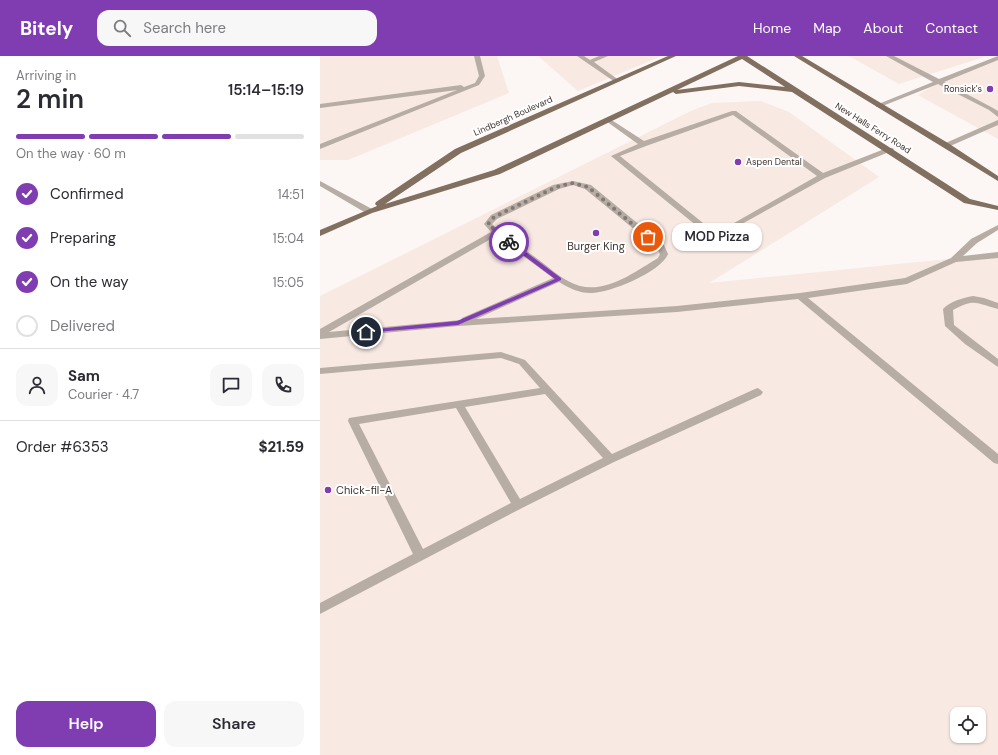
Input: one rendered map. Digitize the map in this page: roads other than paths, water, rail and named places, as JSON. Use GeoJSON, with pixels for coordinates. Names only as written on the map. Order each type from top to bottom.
{"type":"FeatureCollection","features":[{"type":"Feature","properties":{"kind":"main road","name":"Lindbergh Boulevard"},"geometry":{"type":"LineString","coordinates":[[369,211],[458,151],[673,56]]}},
{"type":"Feature","properties":{"kind":"main road","name":"Lindbergh Boulevard"},"geometry":{"type":"LineString","coordinates":[[320,233],[369,211],[497,172],[742,56]]}},
{"type":"Feature","properties":{"kind":"main road","name":"New Halls Ferry Road"},"geometry":{"type":"LineString","coordinates":[[742,56],[967,201],[998,208]]}},
{"type":"Feature","properties":{"kind":"main road","name":"New Halls Ferry Road"},"geometry":{"type":"LineString","coordinates":[[797,56],[878,106],[946,145],[998,180]]}},
{"type":"Feature","properties":{"kind":"main road"},"geometry":{"type":"LineString","coordinates":[[664,94],[739,84],[764,86],[797,92]]}},
{"type":"Feature","properties":{"kind":"lane"},"geometry":{"type":"LineString","coordinates":[[320,147],[477,84],[482,76],[477,56]]}},
{"type":"Feature","properties":{"kind":"lane"},"geometry":{"type":"LineString","coordinates":[[580,56],[617,81]]}},
{"type":"Feature","properties":{"kind":"lane"},"geometry":{"type":"LineString","coordinates":[[589,62],[605,56]]}},
{"type":"Feature","properties":{"kind":"lane"},"geometry":{"type":"LineString","coordinates":[[889,56],[991,109],[998,116]]}},
{"type":"Feature","properties":{"kind":"lane"},"geometry":{"type":"LineString","coordinates":[[878,106],[998,58]]}},
{"type":"Feature","properties":{"kind":"lane"},"geometry":{"type":"LineString","coordinates":[[320,106],[477,84]]}},
{"type":"Feature","properties":{"kind":"lane"},"geometry":{"type":"LineString","coordinates":[[822,176],[734,112],[642,144],[615,156],[706,229],[729,229],[822,176],[890,150]]}},
{"type":"Feature","properties":{"kind":"lane"},"geometry":{"type":"LineString","coordinates":[[608,120],[642,144]]}},
{"type":"Feature","properties":{"kind":"lane"},"geometry":{"type":"LineString","coordinates":[[946,145],[998,122]]}},
{"type":"Feature","properties":{"kind":"lane"},"geometry":{"type":"LineString","coordinates":[[320,183],[369,211]]}},
{"type":"Feature","properties":{"kind":"lane"},"geometry":{"type":"LineString","coordinates":[[573,183],[588,187],[661,247],[664,254],[662,259],[618,285],[597,290],[578,289],[559,279],[496,232],[488,224],[494,217],[556,187],[573,183]]}},
{"type":"Feature","properties":{"kind":"lane"},"geometry":{"type":"LineString","coordinates":[[954,260],[974,241],[998,227]]}},
{"type":"Feature","properties":{"kind":"lane"},"geometry":{"type":"LineString","coordinates":[[320,335],[496,232]]}},
{"type":"Feature","properties":{"kind":"lane"},"geometry":{"type":"LineString","coordinates":[[320,335],[458,323],[677,309],[800,296],[907,281],[954,260],[998,255]]}},
{"type":"Feature","properties":{"kind":"lane"},"geometry":{"type":"LineString","coordinates":[[458,323],[559,279]]}},
{"type":"Feature","properties":{"kind":"lane"},"geometry":{"type":"LineString","coordinates":[[800,296],[998,460]]}},
{"type":"Feature","properties":{"kind":"lane"},"geometry":{"type":"LineString","coordinates":[[998,306],[987,301],[965,299],[948,309],[950,326],[968,342],[998,364]]}},
{"type":"Feature","properties":{"kind":"lane"},"geometry":{"type":"LineString","coordinates":[[320,371],[501,355],[522,362],[549,390],[610,460]]}},
{"type":"Feature","properties":{"kind":"lane"},"geometry":{"type":"LineString","coordinates":[[420,556],[353,421],[549,390]]}},
{"type":"Feature","properties":{"kind":"lane"},"geometry":{"type":"LineString","coordinates":[[320,609],[518,505],[610,460],[758,392]]}},
{"type":"Feature","properties":{"kind":"lane"},"geometry":{"type":"LineString","coordinates":[[458,404],[518,505]]}},
{"type":"Feature","properties":{"kind":"place","name":"Ronsick's"},"geometry":{"type":"Point","coordinates":[990,89]}},
{"type":"Feature","properties":{"kind":"place","name":"Aspen Dental"},"geometry":{"type":"Point","coordinates":[738,162]}},
{"type":"Feature","properties":{"kind":"place","name":"Burger King"},"geometry":{"type":"Point","coordinates":[596,233]}},
{"type":"Feature","properties":{"kind":"place","name":"MOD Pizza"},"geometry":{"type":"Point","coordinates":[648,237]}},
{"type":"Feature","properties":{"kind":"place","name":"Chick-fil-A"},"geometry":{"type":"Point","coordinates":[328,490]}}]}
